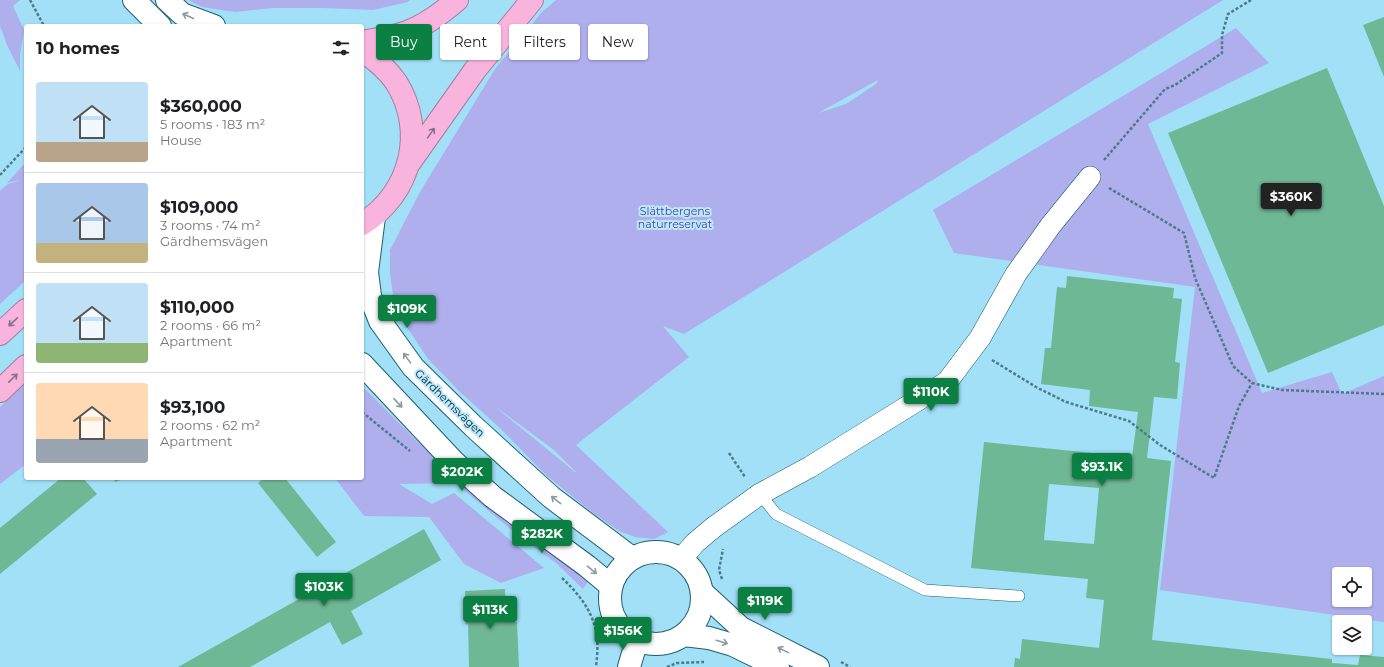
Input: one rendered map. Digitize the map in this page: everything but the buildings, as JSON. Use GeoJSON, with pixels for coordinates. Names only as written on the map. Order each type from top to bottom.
{"type":"FeatureCollection","features":[{"type":"Feature","properties":{"kind":"highway"},"geometry":{"type":"LineString","coordinates":[[364,42],[407,32],[424,24],[444,11],[457,0]]}},
{"type":"Feature","properties":{"kind":"highway"},"geometry":{"type":"LineString","coordinates":[[368,220],[389,202],[401,184],[409,165],[475,70],[532,0]]}},
{"type":"Feature","properties":{"kind":"highway"},"geometry":{"type":"LineString","coordinates":[[364,52],[376,60],[396,82],[408,108],[412,136],[409,165]]}},
{"type":"Feature","properties":{"kind":"highway"},"geometry":{"type":"LineString","coordinates":[[0,334],[24,312]]}},
{"type":"Feature","properties":{"kind":"highway"},"geometry":{"type":"LineString","coordinates":[[0,391],[24,368]]}},
{"type":"Feature","properties":{"kind":"main road"},"geometry":{"type":"LineString","coordinates":[[134,0],[158,24]]}},
{"type":"Feature","properties":{"kind":"main road"},"geometry":{"type":"LineString","coordinates":[[166,0],[182,14],[209,24]]}},
{"type":"Feature","properties":{"kind":"main road","name":"Gärdhemsvägen"},"geometry":{"type":"LineString","coordinates":[[368,220],[367,272],[370,296],[380,321],[413,367],[473,426],[552,497],[632,558]]}},
{"type":"Feature","properties":{"kind":"main road"},"geometry":{"type":"LineString","coordinates":[[364,366],[460,467],[493,497],[587,566],[611,586]]}},
{"type":"Feature","properties":{"kind":"main road"},"geometry":{"type":"LineString","coordinates":[[648,552],[665,552],[681,559],[695,573],[702,592],[701,608],[695,623],[684,635],[669,642],[653,644],[637,640],[624,631],[614,617],[610,602],[611,586],[619,570],[632,558],[648,552]]}},
{"type":"Feature","properties":{"kind":"main road"},"geometry":{"type":"LineString","coordinates":[[702,592],[741,628],[818,667]]}},
{"type":"Feature","properties":{"kind":"main road"},"geometry":{"type":"LineString","coordinates":[[684,635],[709,638],[733,645],[778,667]]}},
{"type":"Feature","properties":{"kind":"main road"},"geometry":{"type":"LineString","coordinates":[[629,667],[637,640]]}},
{"type":"Feature","properties":{"kind":"street"},"geometry":{"type":"LineString","coordinates":[[681,559],[695,543],[714,527],[760,494],[810,466],[947,382],[980,338],[1016,274],[1051,225],[1090,177]]}},
{"type":"Feature","properties":{"kind":"lane"},"geometry":{"type":"LineString","coordinates":[[760,494],[776,514],[925,590],[1019,596]]}},
{"type":"Feature","properties":{"kind":"path"},"geometry":{"type":"LineString","coordinates":[[30,0],[43,24]]}},
{"type":"Feature","properties":{"kind":"path"},"geometry":{"type":"LineString","coordinates":[[1251,0],[1228,14],[1222,35],[1222,53],[1165,89],[1090,177],[1184,234],[1195,278],[1233,366],[1252,383],[1282,390],[1384,394]]}},
{"type":"Feature","properties":{"kind":"path"},"geometry":{"type":"LineString","coordinates":[[0,175],[24,149]]}},
{"type":"Feature","properties":{"kind":"path"},"geometry":{"type":"LineString","coordinates":[[974,346],[994,362],[1030,384],[1060,399],[1129,421],[1160,445],[1214,478],[1239,406],[1252,383]]}},
{"type":"Feature","properties":{"kind":"path"},"geometry":{"type":"LineString","coordinates":[[729,453],[741,470]]}},
{"type":"Feature","properties":{"kind":"path"},"geometry":{"type":"LineString","coordinates":[[723,582],[719,570],[723,549],[726,544]]}},
{"type":"Feature","properties":{"kind":"path"},"geometry":{"type":"LineString","coordinates":[[667,667],[677,663],[706,662]]}},
{"type":"Feature","properties":{"kind":"green space"},"geometry":{"type":"Polygon","coordinates":[[[0,0],[20,0],[13,6],[24,30],[20,55],[20,71],[7,45],[0,26],[0,0]]]}},
{"type":"Feature","properties":{"kind":"green space"},"geometry":{"type":"Polygon","coordinates":[[[188,0],[410,0],[408,2],[373,10],[273,8],[235,12],[202,7],[188,0]]]}},
{"type":"Feature","properties":{"kind":"green space","name":"Slättbergens naturreservat"},"geometry":{"type":"Polygon","coordinates":[[[556,0],[1223,0],[684,334],[663,326],[689,357],[576,445],[668,532],[654,539],[635,537],[619,531],[594,514],[546,475],[501,429],[460,392],[428,359],[407,327],[394,302],[390,273],[390,250],[420,192],[495,69],[509,52],[509,60],[580,60],[580,24],[532,24],[541,13],[556,0]],[[878,80],[818,113],[846,104],[876,84],[878,80]],[[493,405],[576,472],[554,450],[493,405]]]}},
{"type":"Feature","properties":{"kind":"green space"},"geometry":{"type":"Polygon","coordinates":[[[1236,28],[1269,63],[1148,124],[1262,393],[1332,372],[1342,394],[1384,376],[1384,622],[1372,620],[1372,615],[1335,615],[1160,590],[1195,287],[954,253],[933,210],[1236,28]]]}},
{"type":"Feature","properties":{"kind":"green space"},"geometry":{"type":"Polygon","coordinates":[[[24,164],[24,282],[0,304],[0,191],[8,184],[20,180],[7,183],[24,164]]]}},
{"type":"Feature","properties":{"kind":"green space"},"geometry":{"type":"Polygon","coordinates":[[[24,384],[24,466],[0,484],[0,407],[24,384]]]}},
{"type":"Feature","properties":{"kind":"green space"},"geometry":{"type":"Polygon","coordinates":[[[364,388],[421,445],[489,506],[590,579],[583,589],[556,563],[520,537],[455,483],[399,484],[432,504],[454,493],[544,568],[501,583],[464,564],[429,517],[364,516],[337,480],[364,480],[364,388]]]}}]}
